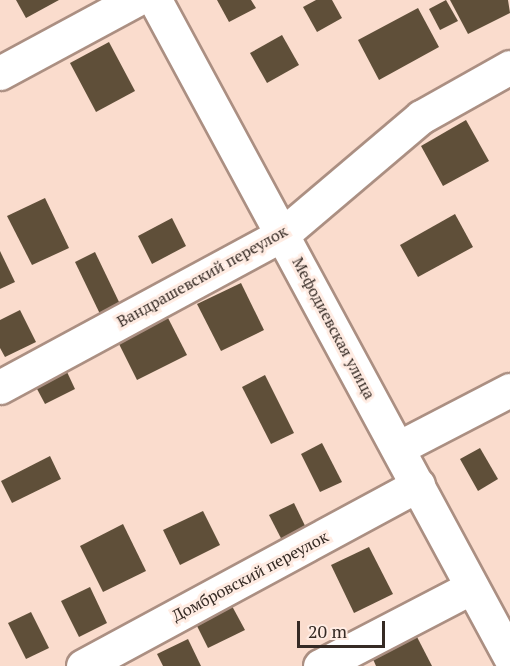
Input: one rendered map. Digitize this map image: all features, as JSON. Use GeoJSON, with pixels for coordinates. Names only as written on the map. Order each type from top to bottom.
{"type":"FeatureCollection","features":[{"type":"Feature","properties":{"kind":"street"},"geometry":{"type":"LineString","coordinates":[[0,73],[135,0]]}},
{"type":"Feature","properties":{"kind":"street","name":"Мефодиевская улица"},"geometry":{"type":"LineString","coordinates":[[155,0],[510,657]]}},
{"type":"Feature","properties":{"kind":"street","name":"Вандрашевский переулок"},"geometry":{"type":"LineString","coordinates":[[0,387],[283,234],[421,117],[510,67]]}},
{"type":"Feature","properties":{"kind":"street"},"geometry":{"type":"LineString","coordinates":[[398,448],[510,390]]}},
{"type":"Feature","properties":{"kind":"street","name":"Домбровский переулок"},"geometry":{"type":"LineString","coordinates":[[83,666],[418,485]]}},
{"type":"Feature","properties":{"kind":"street"},"geometry":{"type":"LineString","coordinates":[[320,666],[472,587]]}},
{"type":"Feature","properties":{"kind":"building"},"geometry":{"type":"Polygon","coordinates":[[[16,0],[59,0],[26,18],[16,0]]]}},
{"type":"Feature","properties":{"kind":"building"},"geometry":{"type":"Polygon","coordinates":[[[217,0],[251,0],[256,8],[229,22],[217,0]]]}},
{"type":"Feature","properties":{"kind":"building"},"geometry":{"type":"Polygon","coordinates":[[[316,0],[332,0],[342,18],[317,32],[303,7],[316,0]]]}},
{"type":"Feature","properties":{"kind":"building"},"geometry":{"type":"Polygon","coordinates":[[[446,0],[458,21],[440,30],[429,9],[446,0]]]}},
{"type":"Feature","properties":{"kind":"building"},"geometry":{"type":"Polygon","coordinates":[[[450,0],[508,0],[510,13],[468,34],[450,0]]]}},
{"type":"Feature","properties":{"kind":"building"},"geometry":{"type":"Polygon","coordinates":[[[418,8],[439,47],[379,80],[358,40],[418,8]]]}},
{"type":"Feature","properties":{"kind":"building"},"geometry":{"type":"Polygon","coordinates":[[[282,35],[299,65],[267,83],[250,53],[282,35]]]}},
{"type":"Feature","properties":{"kind":"building"},"geometry":{"type":"Polygon","coordinates":[[[109,42],[135,91],[96,112],[70,63],[109,42]]]}},
{"type":"Feature","properties":{"kind":"building"},"geometry":{"type":"Polygon","coordinates":[[[466,120],[489,161],[443,186],[421,146],[466,120]]]}},
{"type":"Feature","properties":{"kind":"building"},"geometry":{"type":"Polygon","coordinates":[[[45,198],[69,248],[32,265],[7,216],[45,198]]]}},
{"type":"Feature","properties":{"kind":"building"},"geometry":{"type":"Polygon","coordinates":[[[455,214],[473,247],[418,277],[400,245],[455,214]]]}},
{"type":"Feature","properties":{"kind":"building"},"geometry":{"type":"Polygon","coordinates":[[[172,218],[186,246],[152,264],[138,236],[172,218]]]}},
{"type":"Feature","properties":{"kind":"building"},"geometry":{"type":"Polygon","coordinates":[[[0,251],[15,282],[0,289],[0,251]]]}},
{"type":"Feature","properties":{"kind":"building"},"geometry":{"type":"Polygon","coordinates":[[[95,252],[120,304],[100,314],[75,262],[95,252]]]}},
{"type":"Feature","properties":{"kind":"building"},"geometry":{"type":"Polygon","coordinates":[[[241,283],[264,330],[221,351],[197,304],[241,283]]]}},
{"type":"Feature","properties":{"kind":"building"},"geometry":{"type":"Polygon","coordinates":[[[20,310],[36,342],[5,357],[0,348],[0,320],[20,310]]]}},
{"type":"Feature","properties":{"kind":"building"},"geometry":{"type":"Polygon","coordinates":[[[167,316],[187,355],[137,380],[117,340],[167,316]]]}},
{"type":"Feature","properties":{"kind":"building"},"geometry":{"type":"Polygon","coordinates":[[[67,372],[75,389],[45,404],[36,387],[67,372]]]}},
{"type":"Feature","properties":{"kind":"building"},"geometry":{"type":"Polygon","coordinates":[[[265,375],[294,433],[271,444],[242,387],[265,375]]]}},
{"type":"Feature","properties":{"kind":"building"},"geometry":{"type":"Polygon","coordinates":[[[322,443],[342,482],[320,492],[301,454],[322,443]]]}},
{"type":"Feature","properties":{"kind":"building"},"geometry":{"type":"Polygon","coordinates":[[[480,448],[498,479],[478,491],[460,459],[480,448]]]}},
{"type":"Feature","properties":{"kind":"building"},"geometry":{"type":"Polygon","coordinates":[[[50,456],[61,479],[12,503],[1,481],[50,456]]]}},
{"type":"Feature","properties":{"kind":"building"},"geometry":{"type":"Polygon","coordinates":[[[294,503],[309,534],[285,546],[269,515],[294,503]]]}},
{"type":"Feature","properties":{"kind":"building"},"geometry":{"type":"Polygon","coordinates":[[[203,511],[220,545],[180,565],[163,530],[203,511]]]}},
{"type":"Feature","properties":{"kind":"building"},"geometry":{"type":"Polygon","coordinates":[[[123,524],[146,571],[103,592],[80,546],[123,524]]]}},
{"type":"Feature","properties":{"kind":"building"},"geometry":{"type":"Polygon","coordinates":[[[369,547],[393,594],[354,613],[331,565],[369,547]]]}},
{"type":"Feature","properties":{"kind":"building"},"geometry":{"type":"Polygon","coordinates":[[[90,587],[107,623],[79,637],[61,601],[90,587]]]}},
{"type":"Feature","properties":{"kind":"building"},"geometry":{"type":"Polygon","coordinates":[[[232,606],[245,630],[208,648],[196,624],[232,606]]]}},
{"type":"Feature","properties":{"kind":"building"},"geometry":{"type":"Polygon","coordinates":[[[31,612],[49,648],[26,659],[8,623],[31,612]]]}},
{"type":"Feature","properties":{"kind":"building"},"geometry":{"type":"Polygon","coordinates":[[[416,635],[432,666],[376,666],[372,657],[416,635]]]}},
{"type":"Feature","properties":{"kind":"building"},"geometry":{"type":"Polygon","coordinates":[[[188,639],[201,666],[163,666],[157,654],[188,639]]]}}]}
